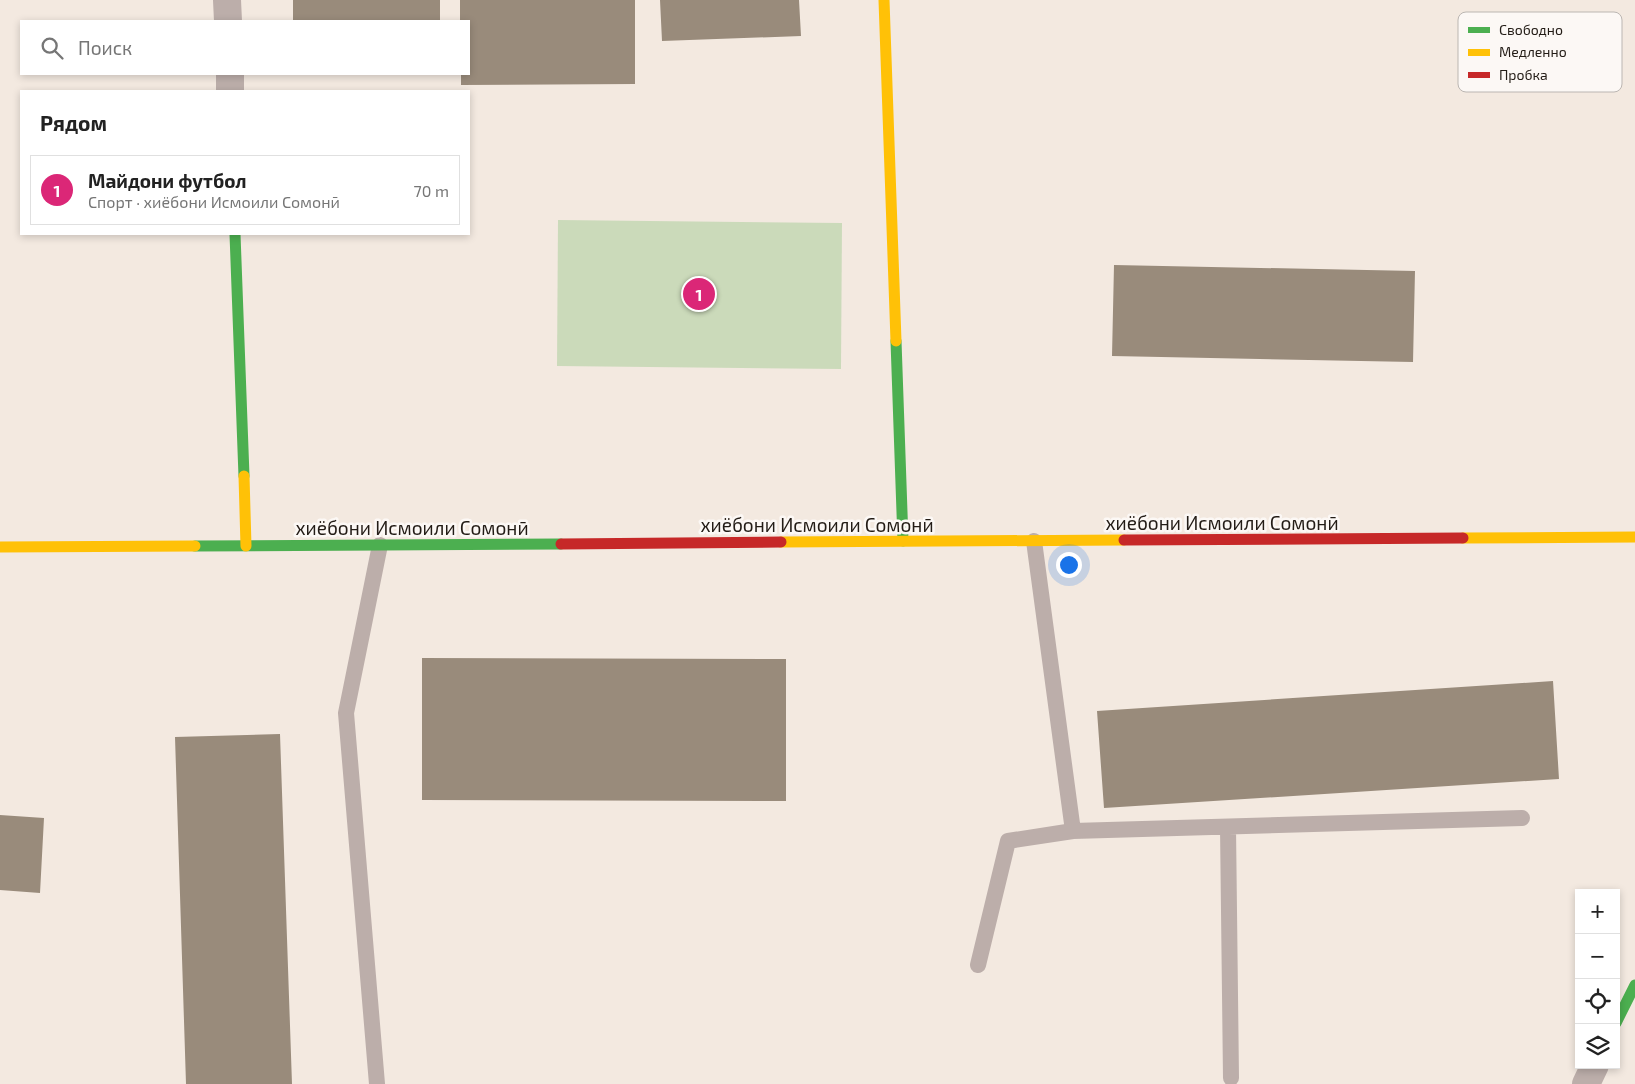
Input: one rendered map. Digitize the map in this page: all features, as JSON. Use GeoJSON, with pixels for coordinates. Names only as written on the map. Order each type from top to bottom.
{"type":"FeatureCollection","features":[{"type":"Feature","properties":{"kind":"main road"},"geometry":{"type":"LineString","coordinates":[[884,0],[903,541]]}},
{"type":"Feature","properties":{"kind":"main road"},"geometry":{"type":"LineString","coordinates":[[235,235],[246,546]]}},
{"type":"Feature","properties":{"kind":"main road","name":"хиёбони Исмоили Сомонӣ"},"geometry":{"type":"LineString","coordinates":[[0,547],[1635,538]]}},
{"type":"Feature","properties":{"kind":"main road"},"geometry":{"type":"LineString","coordinates":[[1620,1015],[1635,985]]}},
{"type":"Feature","properties":{"kind":"street"},"geometry":{"type":"LineString","coordinates":[[227,0],[228,20]]}},
{"type":"Feature","properties":{"kind":"street"},"geometry":{"type":"LineString","coordinates":[[230,75],[230,90]]}},
{"type":"Feature","properties":{"kind":"street"},"geometry":{"type":"LineString","coordinates":[[1586,1084],[1593,1069]]}},
{"type":"Feature","properties":{"kind":"lane"},"geometry":{"type":"LineString","coordinates":[[1034,541],[1073,831]]}},
{"type":"Feature","properties":{"kind":"lane"},"geometry":{"type":"LineString","coordinates":[[377,1084],[346,713],[380,545]]}},
{"type":"Feature","properties":{"kind":"lane"},"geometry":{"type":"LineString","coordinates":[[978,965],[1008,841],[1073,831],[1522,818]]}},
{"type":"Feature","properties":{"kind":"lane"},"geometry":{"type":"LineString","coordinates":[[1228,827],[1231,1078]]}},
{"type":"Feature","properties":{"kind":"green space"},"geometry":{"type":"Polygon","coordinates":[[[558,220],[842,223],[841,369],[557,366],[558,220]]]}},
{"type":"Feature","properties":{"kind":"building"},"geometry":{"type":"Polygon","coordinates":[[[293,0],[440,0],[440,20],[293,20],[293,0]]]}},
{"type":"Feature","properties":{"kind":"building"},"geometry":{"type":"Polygon","coordinates":[[[460,0],[635,0],[635,84],[461,85],[461,75],[470,75],[470,20],[460,20],[460,0]]]}},
{"type":"Feature","properties":{"kind":"building"},"geometry":{"type":"Polygon","coordinates":[[[660,0],[799,0],[801,36],[662,41],[660,0]]]}},
{"type":"Feature","properties":{"kind":"building"},"geometry":{"type":"Polygon","coordinates":[[[1114,265],[1415,271],[1413,362],[1112,356],[1114,265]]]}},
{"type":"Feature","properties":{"kind":"building"},"geometry":{"type":"Polygon","coordinates":[[[422,658],[786,659],[786,801],[422,800],[422,658]]]}},
{"type":"Feature","properties":{"kind":"building"},"geometry":{"type":"Polygon","coordinates":[[[1553,681],[1559,779],[1104,808],[1097,711],[1553,681]]]}},
{"type":"Feature","properties":{"kind":"building"},"geometry":{"type":"Polygon","coordinates":[[[280,734],[292,1084],[186,1084],[175,737],[280,734]]]}},
{"type":"Feature","properties":{"kind":"building"},"geometry":{"type":"Polygon","coordinates":[[[0,815],[44,818],[40,893],[0,890],[0,815]]]}},
{"type":"Feature","properties":{"kind":"traffic: fast"},"geometry":{"type":"LineString","coordinates":[[235,235],[244,476]]}},
{"type":"Feature","properties":{"kind":"traffic: fast"},"geometry":{"type":"LineString","coordinates":[[896,341],[903,541]]}},
{"type":"Feature","properties":{"kind":"traffic: fast"},"geometry":{"type":"LineString","coordinates":[[195,546],[561,544]]}},
{"type":"Feature","properties":{"kind":"traffic: fast"},"geometry":{"type":"LineString","coordinates":[[1620,1015],[1635,985]]}},
{"type":"Feature","properties":{"kind":"traffic: slow"},"geometry":{"type":"LineString","coordinates":[[884,0],[896,341]]}},
{"type":"Feature","properties":{"kind":"traffic: slow"},"geometry":{"type":"LineString","coordinates":[[244,476],[246,546]]}},
{"type":"Feature","properties":{"kind":"traffic: slow"},"geometry":{"type":"LineString","coordinates":[[1463,538],[1635,537]]}},
{"type":"Feature","properties":{"kind":"traffic: slow"},"geometry":{"type":"LineString","coordinates":[[781,542],[1124,540]]}},
{"type":"Feature","properties":{"kind":"traffic: slow"},"geometry":{"type":"LineString","coordinates":[[0,547],[195,546]]}},
{"type":"Feature","properties":{"kind":"traffic: jam"},"geometry":{"type":"LineString","coordinates":[[1124,540],[1463,538]]}},
{"type":"Feature","properties":{"kind":"traffic: jam"},"geometry":{"type":"LineString","coordinates":[[561,544],[781,542]]}},
{"type":"Feature","properties":{"kind":"place","name":"Майдони футбол"},"geometry":{"type":"Point","coordinates":[699,294]}}]}
